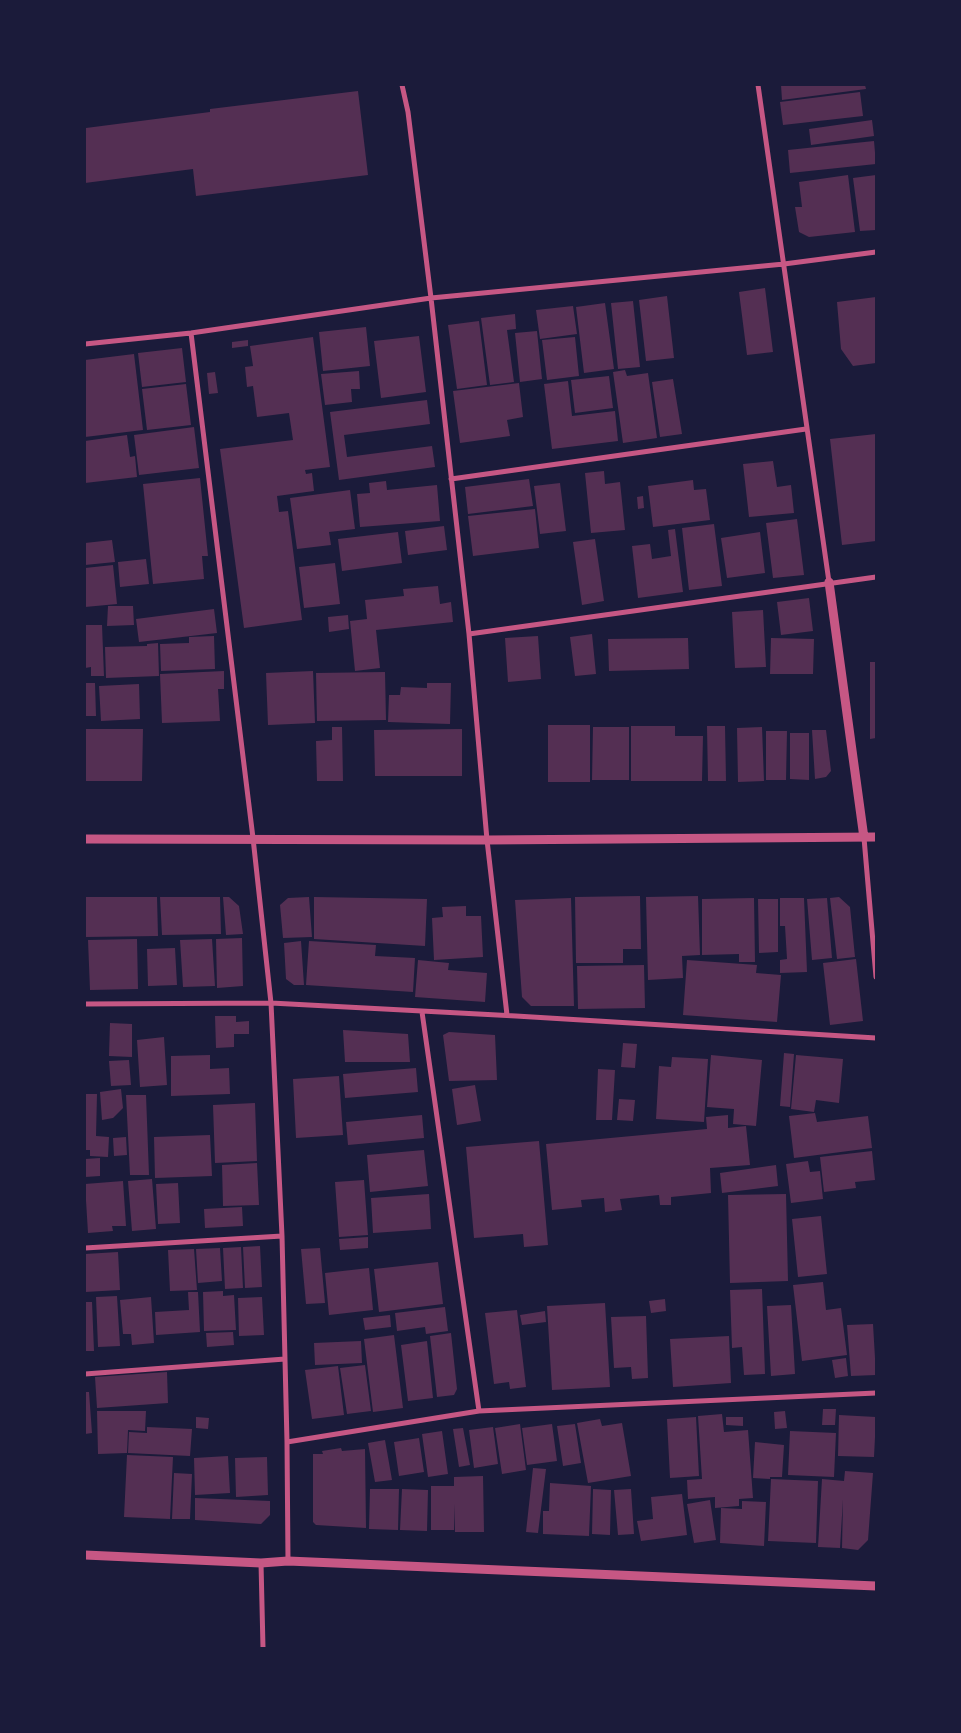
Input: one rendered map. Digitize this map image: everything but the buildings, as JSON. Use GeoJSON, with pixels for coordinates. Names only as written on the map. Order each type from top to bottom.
{"type":"FeatureCollection","features":[{"type":"Feature","properties":{"kind":"street"},"geometry":{"type":"LineString","coordinates":[[402,85],[408,112],[452,479],[469,634],[487,840],[507,1015]]}},
{"type":"Feature","properties":{"kind":"street"},"geometry":{"type":"LineString","coordinates":[[758,85],[864,838],[876,977]]}},
{"type":"Feature","properties":{"kind":"street"},"geometry":{"type":"LineString","coordinates":[[85,344],[191,332],[431,298],[784,264],[876,252]]}},
{"type":"Feature","properties":{"kind":"street"},"geometry":{"type":"LineString","coordinates":[[191,332],[253,838],[271,1003],[282,1236],[288,1562]]}},
{"type":"Feature","properties":{"kind":"street"},"geometry":{"type":"LineString","coordinates":[[452,479],[806,429]]}},
{"type":"Feature","properties":{"kind":"street"},"geometry":{"type":"LineString","coordinates":[[469,634],[876,576]]}},
{"type":"Feature","properties":{"kind":"street"},"geometry":{"type":"LineString","coordinates":[[85,839],[487,840],[876,837]]}},
{"type":"Feature","properties":{"kind":"street"},"geometry":{"type":"LineString","coordinates":[[85,1004],[271,1003],[507,1015],[876,1038]]}},
{"type":"Feature","properties":{"kind":"street"},"geometry":{"type":"LineString","coordinates":[[422,1012],[479,1411]]}},
{"type":"Feature","properties":{"kind":"street"},"geometry":{"type":"LineString","coordinates":[[85,1248],[282,1236]]}},
{"type":"Feature","properties":{"kind":"street"},"geometry":{"type":"LineString","coordinates":[[85,1374],[285,1359]]}},
{"type":"Feature","properties":{"kind":"street"},"geometry":{"type":"LineString","coordinates":[[287,1442],[479,1411],[876,1393]]}},
{"type":"Feature","properties":{"kind":"street"},"geometry":{"type":"LineString","coordinates":[[85,1555],[876,1586]]}},
{"type":"Feature","properties":{"kind":"street"},"geometry":{"type":"LineString","coordinates":[[261,1563],[263,1648]]}}]}
